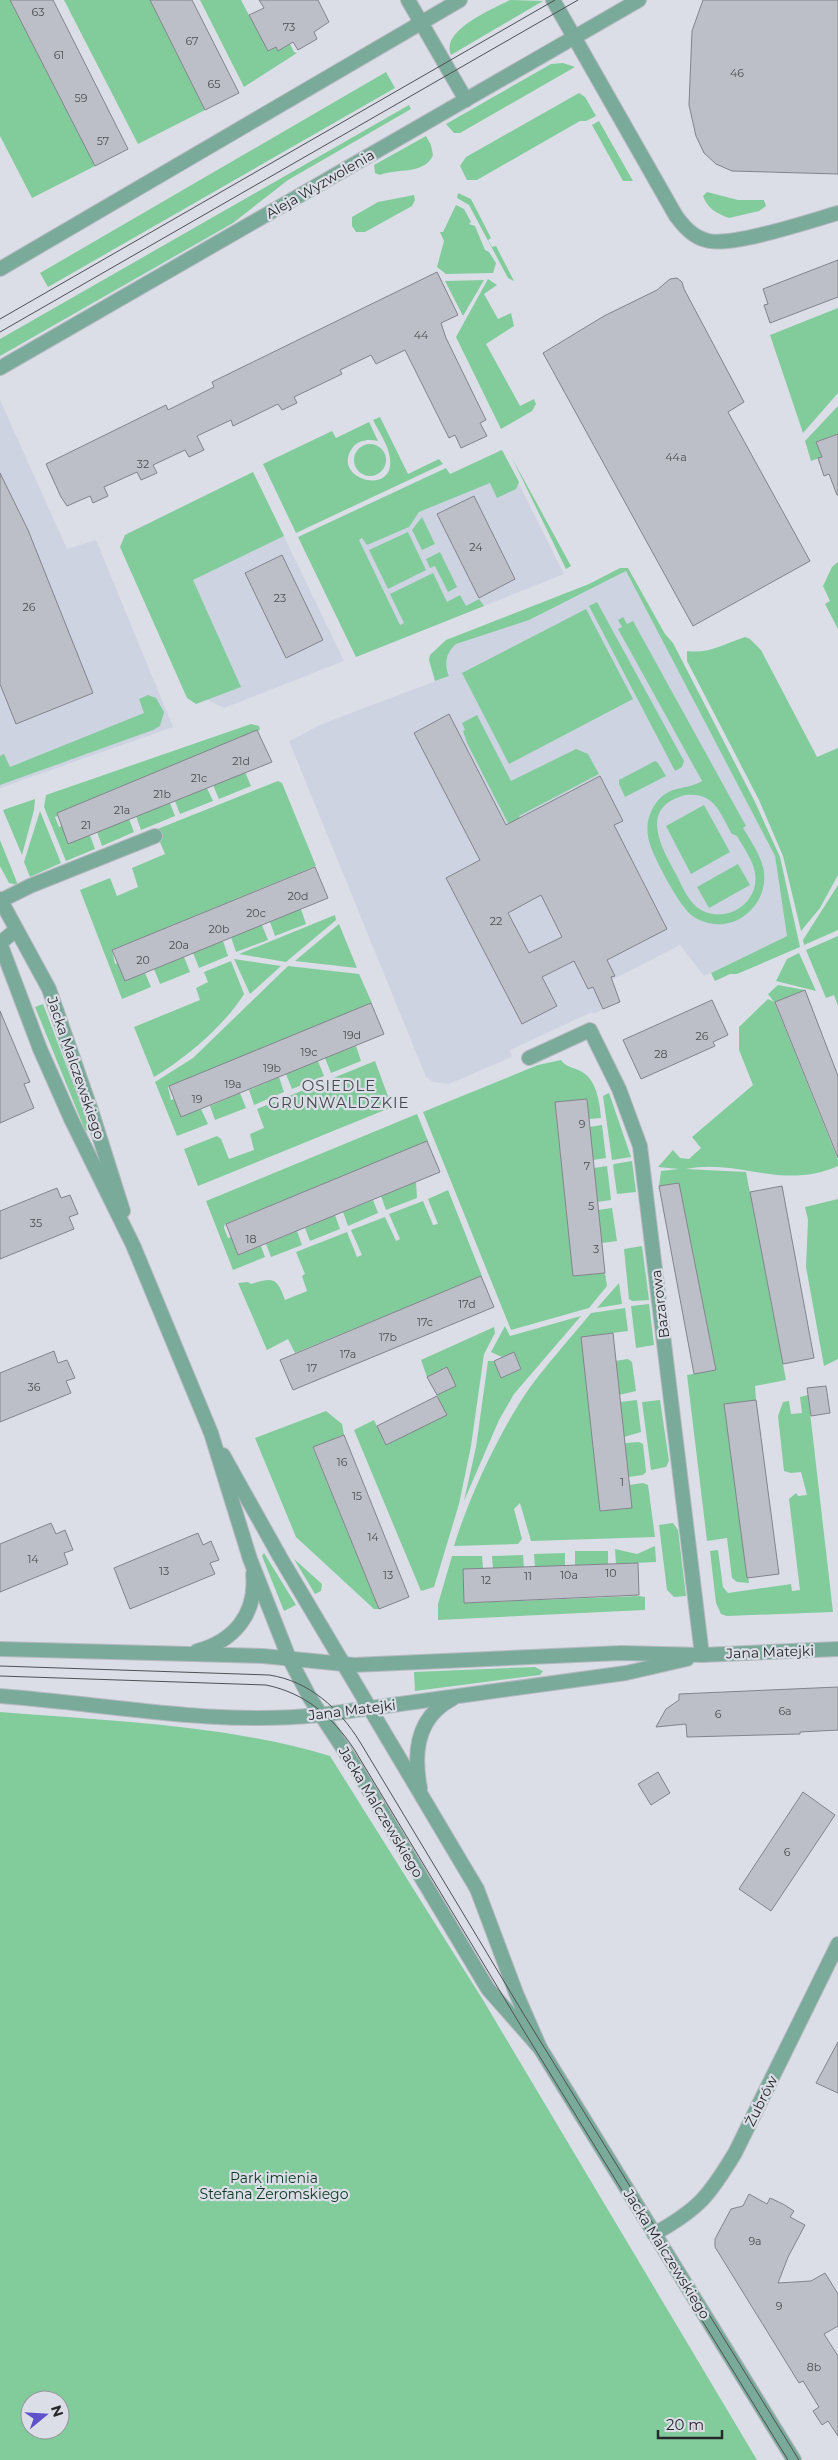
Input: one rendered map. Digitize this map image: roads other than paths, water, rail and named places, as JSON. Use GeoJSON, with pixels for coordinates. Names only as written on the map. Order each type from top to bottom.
{"type":"FeatureCollection","features":[{"type":"Feature","properties":{"kind":"street"},"geometry":{"type":"LineString","coordinates":[[408,0],[466,100]]}},
{"type":"Feature","properties":{"kind":"street"},"geometry":{"type":"LineString","coordinates":[[0,270],[460,0]]}},
{"type":"Feature","properties":{"kind":"street"},"geometry":{"type":"LineString","coordinates":[[553,0],[676,216],[694,234],[708,241],[730,242],[838,213]]}},
{"type":"Feature","properties":{"kind":"street","name":"Aleja Wyzwolenia"},"geometry":{"type":"LineString","coordinates":[[0,368],[639,0]]}},
{"type":"Feature","properties":{"kind":"street"},"geometry":{"type":"LineString","coordinates":[[0,900],[155,836]]}},
{"type":"Feature","properties":{"kind":"street","name":"Jacka Malczewskiego"},"geometry":{"type":"LineString","coordinates":[[0,900],[44,979],[67,1037],[111,1170],[132,1245]]}},
{"type":"Feature","properties":{"kind":"street"},"geometry":{"type":"LineString","coordinates":[[0,943],[16,930]]}},
{"type":"Feature","properties":{"kind":"street","name":"Jacka Malczewskiego"},"geometry":{"type":"LineString","coordinates":[[0,943],[7,978],[71,1119],[132,1245],[210,1433],[250,1559],[289,1658],[320,1715],[354,1766],[488,1989],[540,2048]]}},
{"type":"Feature","properties":{"kind":"street","name":"Bazarowa"},"geometry":{"type":"LineString","coordinates":[[529,1058],[590,1030],[619,1088],[640,1146],[702,1655]]}},
{"type":"Feature","properties":{"kind":"street","name":"Jacka Malczewskiego"},"geometry":{"type":"LineString","coordinates":[[210,1433],[369,1708],[477,1889],[516,1993],[540,2048],[794,2460]]}},
{"type":"Feature","properties":{"kind":"street","name":"Jacka Malczewskiego"},"geometry":{"type":"LineString","coordinates":[[180,1653],[212,1646],[227,1638],[243,1623],[250,1608],[254,1589],[250,1559]]}},
{"type":"Feature","properties":{"kind":"street","name":"Jana Matejki"},"geometry":{"type":"LineString","coordinates":[[0,1649],[180,1653],[289,1658],[344,1664],[394,1664],[621,1653],[702,1655],[838,1649]]}},
{"type":"Feature","properties":{"kind":"street","name":"Jana Matejki"},"geometry":{"type":"LineString","coordinates":[[0,1696],[165,1714],[258,1720],[320,1715],[626,1673],[702,1655]]}},
{"type":"Feature","properties":{"kind":"street","name":"Jacka Malczewskiego"},"geometry":{"type":"LineString","coordinates":[[426,1802],[422,1793],[417,1764],[420,1733],[429,1716],[439,1706],[461,1696]]}},
{"type":"Feature","properties":{"kind":"street","name":"Żubrów"},"geometry":{"type":"LineString","coordinates":[[654,2234],[687,2215],[717,2183],[739,2144],[838,1944]]}},
{"type":"Feature","properties":{"kind":"tram line"},"geometry":{"type":"LineString","coordinates":[[0,319],[555,0]]}},
{"type":"Feature","properties":{"kind":"tram line"},"geometry":{"type":"LineString","coordinates":[[0,332],[578,0]]}},
{"type":"Feature","properties":{"kind":"tram line"},"geometry":{"type":"LineString","coordinates":[[0,1666],[269,1675],[297,1683],[333,1707],[360,1742],[526,2018],[799,2460]]}},
{"type":"Feature","properties":{"kind":"tram line"},"geometry":{"type":"LineString","coordinates":[[0,1676],[266,1685],[305,1700],[327,1716],[354,1749],[527,2036],[788,2460]]}},
{"type":"Feature","properties":{"kind":"district","name":"OSIEDLE GRUNWALDZKIE"},"geometry":{"type":"Point","coordinates":[339,1094]}},
{"type":"Feature","properties":{"kind":"park label","name":"Park imienia Stefana Żeromskiego"},"geometry":{"type":"Point","coordinates":[274,2186]}}]}
